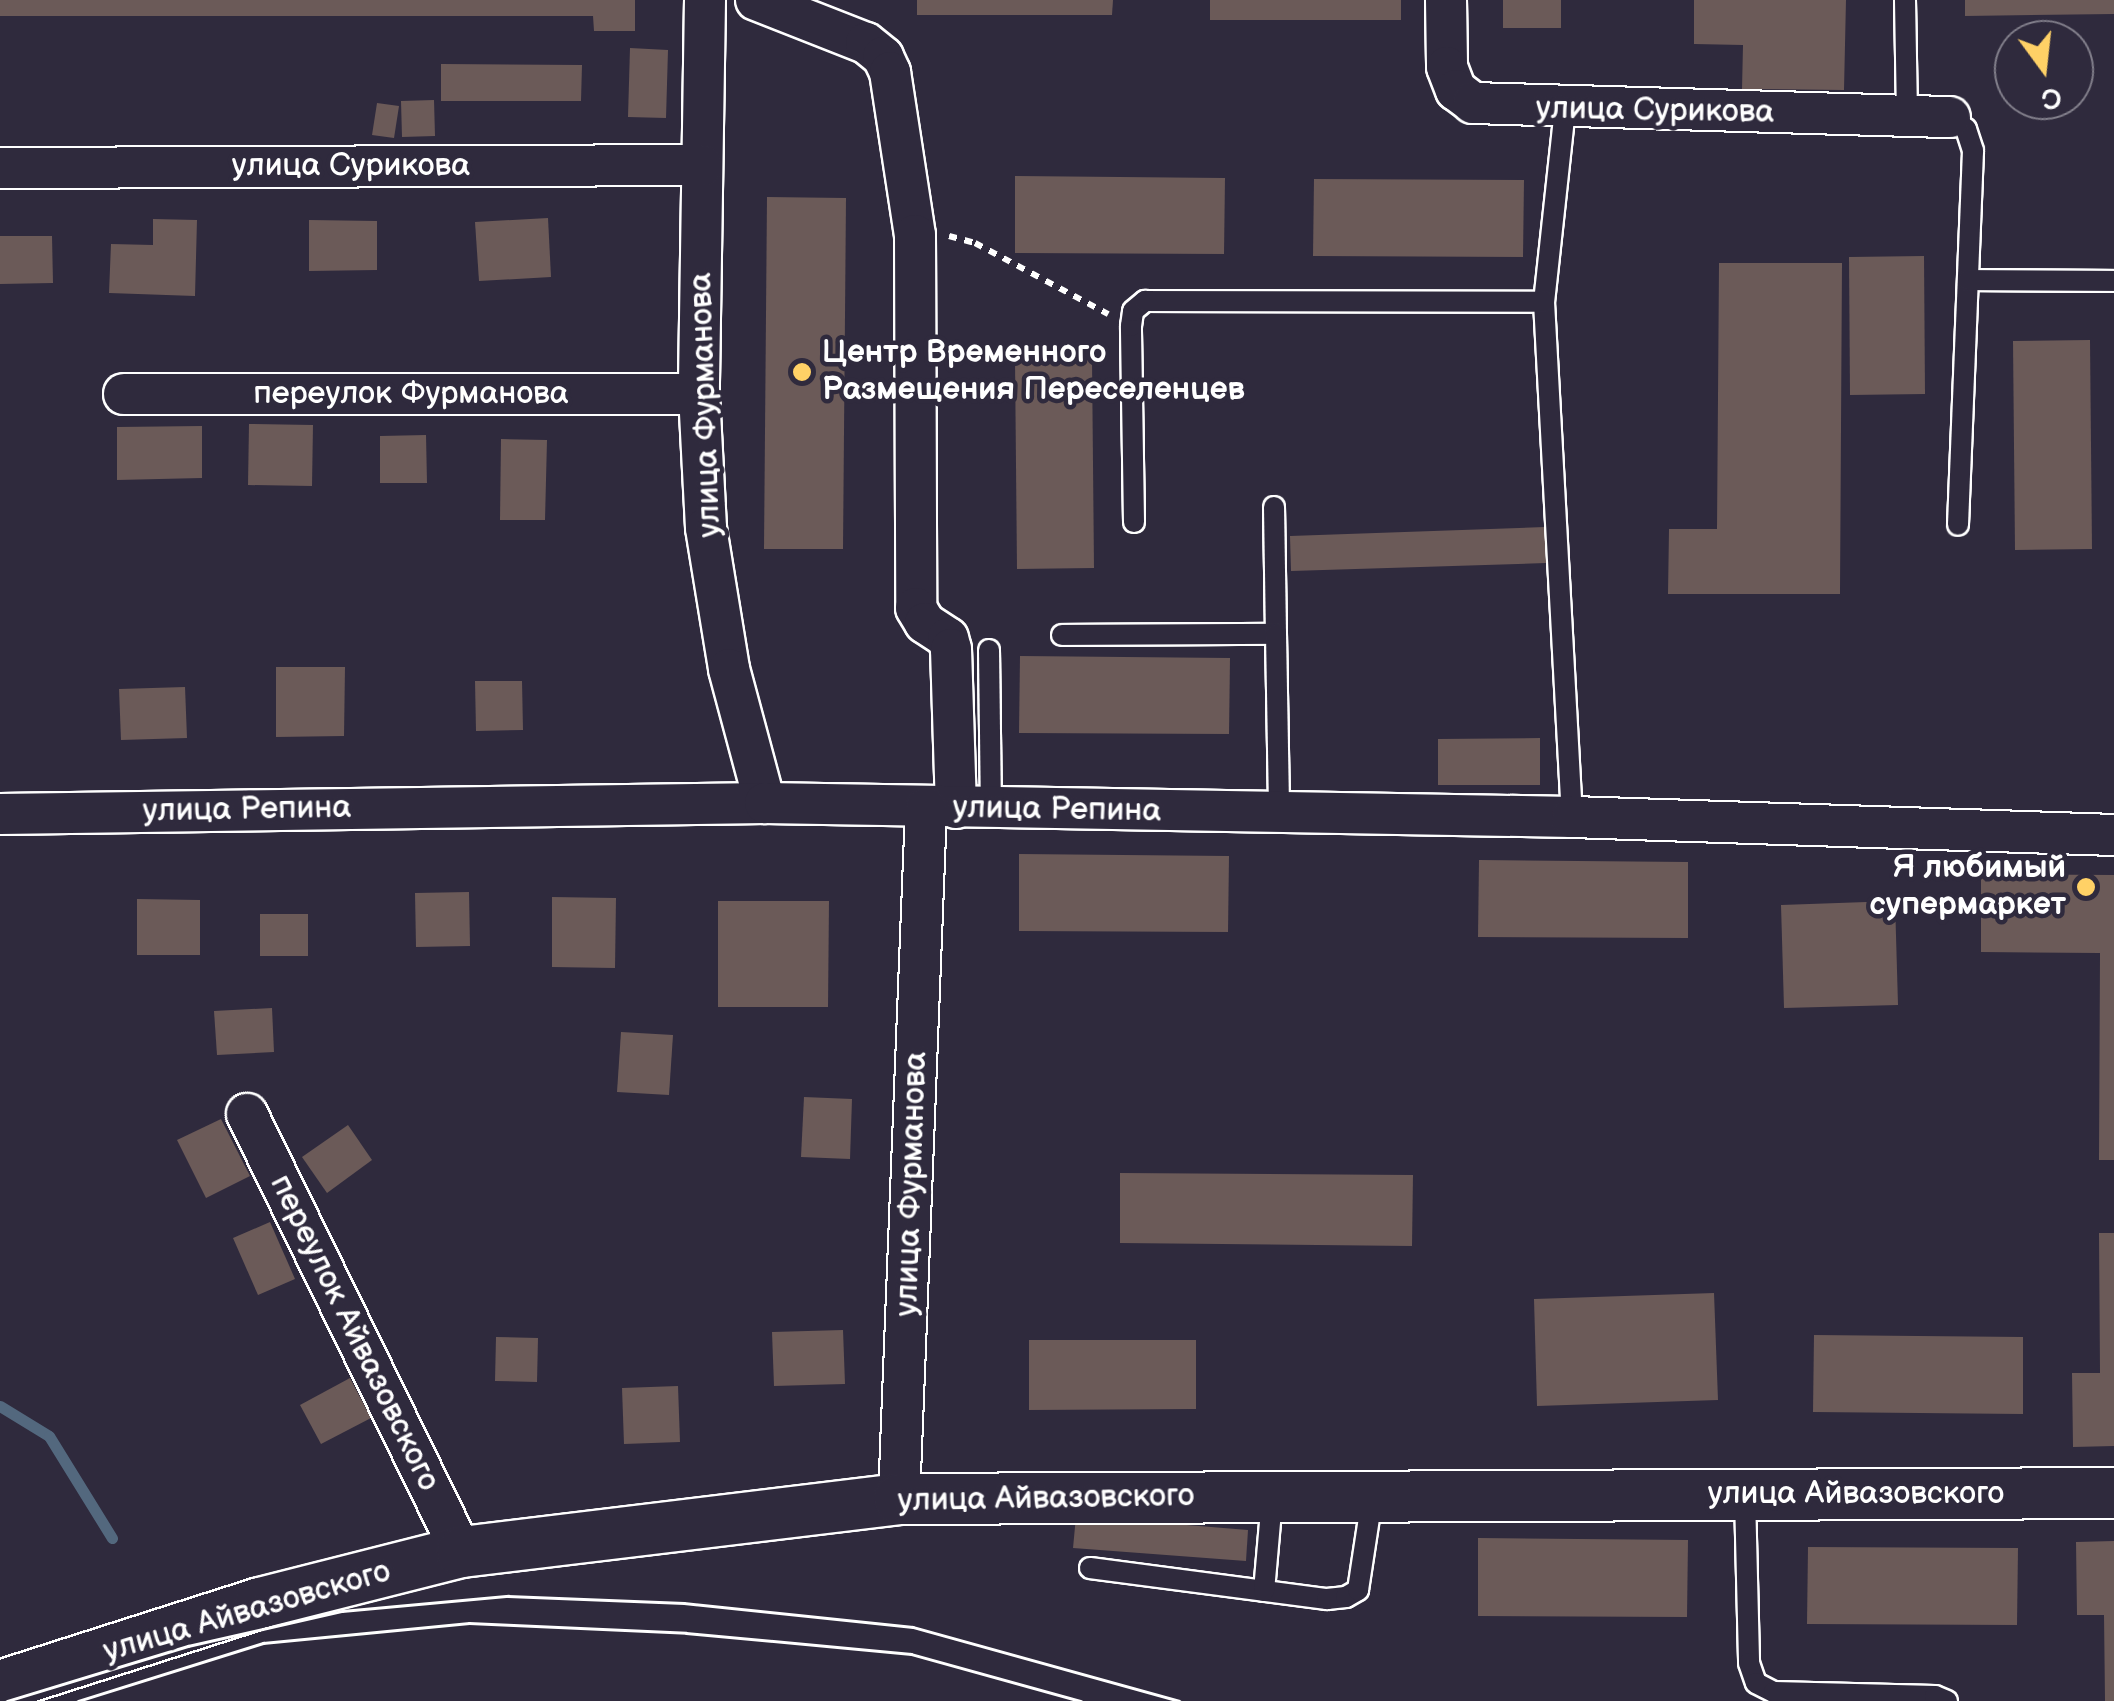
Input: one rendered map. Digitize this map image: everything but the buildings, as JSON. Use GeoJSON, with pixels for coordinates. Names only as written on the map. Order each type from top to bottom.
{"type":"FeatureCollection","features":[{"type":"Feature","properties":{"kind":"street","name":"улица Фурманова"},"geometry":{"type":"LineString","coordinates":[[705,0],[699,394],[706,528],[729,669],[765,803]]}},
{"type":"Feature","properties":{"kind":"street","name":"улица Сурикова"},"geometry":{"type":"LineString","coordinates":[[1446,0],[1447,66],[1456,90],[1474,104],[1950,117]]}},
{"type":"Feature","properties":{"kind":"street","name":"улица Фурманова"},"geometry":{"type":"LineString","coordinates":[[760,1],[866,43],[883,57],[894,94],[915,235],[916,608],[925,622],[948,638],[958,809],[899,1499]]}},
{"type":"Feature","properties":{"kind":"street","name":"улица Сурикова"},"geometry":{"type":"LineString","coordinates":[[0,168],[702,165]]}},
{"type":"Feature","properties":{"kind":"street","name":"переулок Фурманова"},"geometry":{"type":"LineString","coordinates":[[124,394],[699,394]]}},
{"type":"Feature","properties":{"kind":"street","name":"улица Репина"},"geometry":{"type":"LineString","coordinates":[[0,814],[765,803],[1572,817],[2114,835]]}},
{"type":"Feature","properties":{"kind":"street","name":"переулок Айвазовского"},"geometry":{"type":"LineString","coordinates":[[246,1114],[462,1552]]}},
{"type":"Feature","properties":{"kind":"street","name":"улица Айвазовского"},"geometry":{"type":"LineString","coordinates":[[0,1686],[260,1603],[462,1552],[899,1499],[2114,1492]]}},
{"type":"Feature","properties":{"kind":"lane"},"geometry":{"type":"LineString","coordinates":[[1906,0],[1907,116]]}},
{"type":"Feature","properties":{"kind":"lane"},"geometry":{"type":"LineString","coordinates":[[1565,109],[1544,302],[1572,817]]}},
{"type":"Feature","properties":{"kind":"lane"},"geometry":{"type":"LineString","coordinates":[[1950,117],[1966,130],[1973,151],[1958,525]]}},
{"type":"Feature","properties":{"kind":"lane"},"geometry":{"type":"LineString","coordinates":[[1968,280],[2114,281]]}},
{"type":"Feature","properties":{"kind":"lane"},"geometry":{"type":"LineString","coordinates":[[1134,522],[1131,326],[1134,311],[1145,301],[1544,302]]}},
{"type":"Feature","properties":{"kind":"lane"},"geometry":{"type":"LineString","coordinates":[[1274,507],[1278,813]]}},
{"type":"Feature","properties":{"kind":"lane"},"geometry":{"type":"LineString","coordinates":[[1062,635],[1276,634]]}},
{"type":"Feature","properties":{"kind":"lane"},"geometry":{"type":"LineString","coordinates":[[958,809],[989,650]]}},
{"type":"Feature","properties":{"kind":"lane"},"geometry":{"type":"LineString","coordinates":[[1745,1494],[1749,1663],[1756,1683],[1774,1692],[1935,1696],[1947,1701]]}},
{"type":"Feature","properties":{"kind":"lane"},"geometry":{"type":"LineString","coordinates":[[1264,1591],[1272,1497]]}},
{"type":"Feature","properties":{"kind":"lane"},"geometry":{"type":"LineString","coordinates":[[1090,1568],[1326,1599],[1346,1597],[1358,1590],[1372,1497]]}},
{"type":"Feature","properties":{"kind":"path"},"geometry":{"type":"LineString","coordinates":[[915,235],[952,236],[975,244],[1131,326]]}},
{"type":"Feature","properties":{"kind":"waterway"},"geometry":{"type":"LineString","coordinates":[[0,1406],[49,1436],[112,1538]]}},
{"type":"Feature","properties":{"kind":"tram line"},"geometry":{"type":"LineString","coordinates":[[7,1701],[188,1646],[342,1611],[508,1596],[684,1603],[913,1627],[1179,1701]]}},
{"type":"Feature","properties":{"kind":"tram line"},"geometry":{"type":"LineString","coordinates":[[78,1701],[263,1643],[469,1623],[686,1633],[911,1654],[1081,1701]]}},
{"type":"Feature","properties":{"kind":"place","name":"Центр Временного Размещения Переселенцев"},"geometry":{"type":"Point","coordinates":[802,372]}},
{"type":"Feature","properties":{"kind":"place","name":"Я любимый супермаркет"},"geometry":{"type":"Point","coordinates":[2086,887]}}]}
